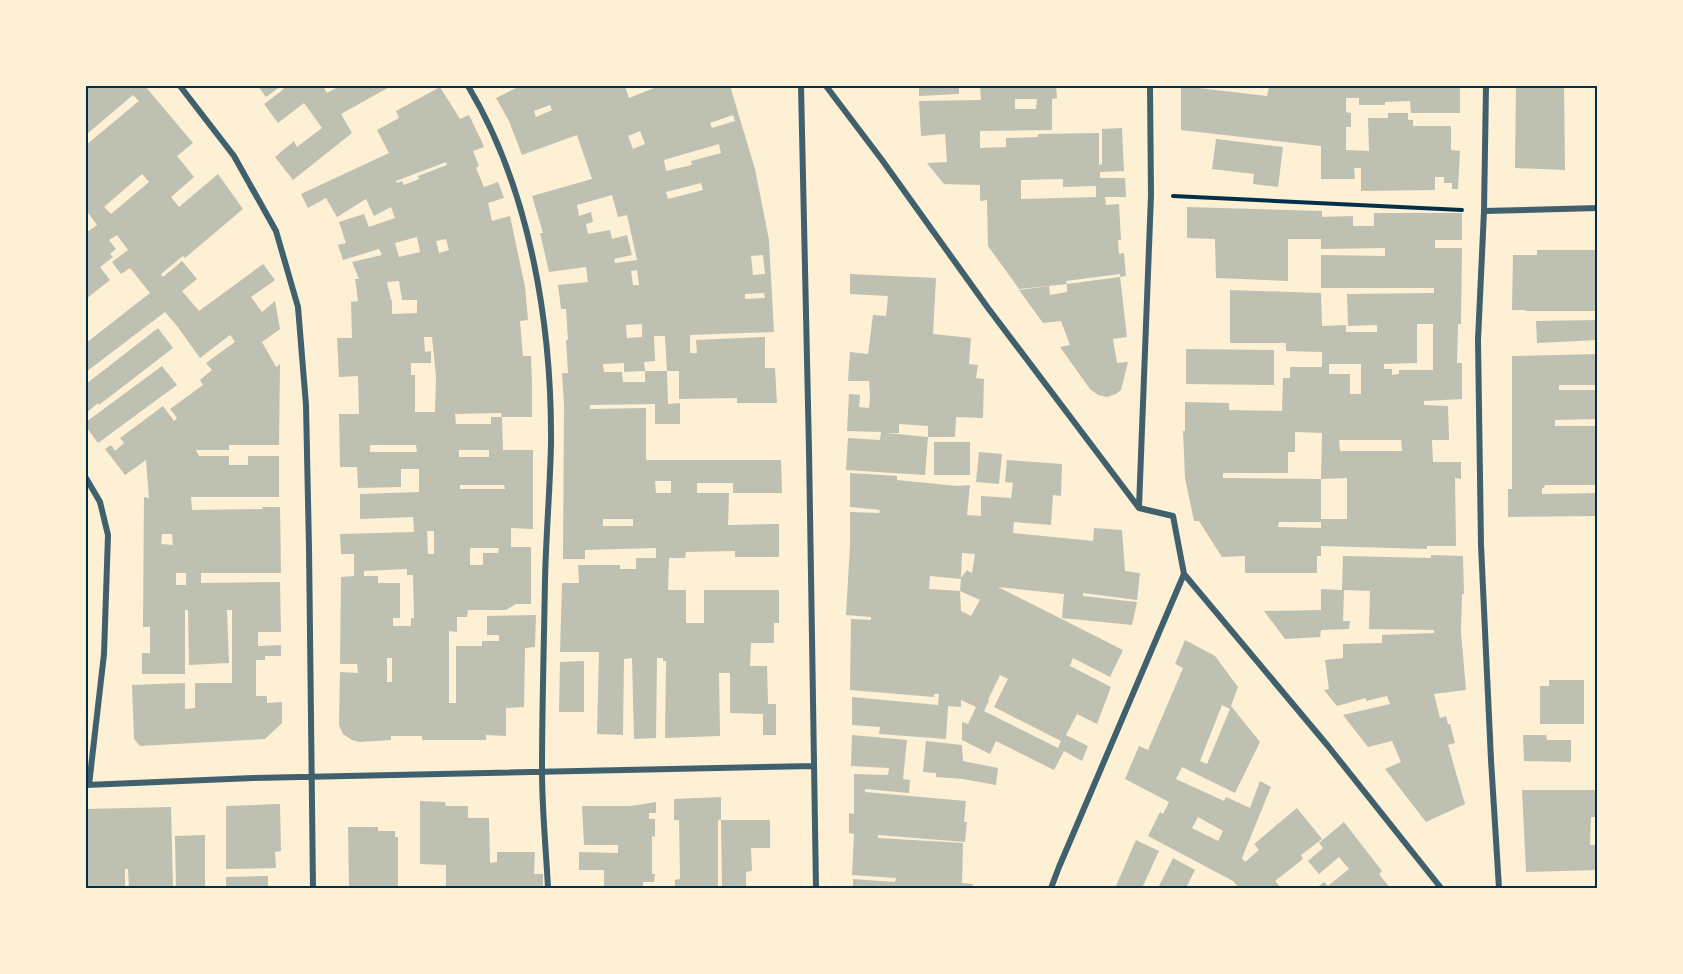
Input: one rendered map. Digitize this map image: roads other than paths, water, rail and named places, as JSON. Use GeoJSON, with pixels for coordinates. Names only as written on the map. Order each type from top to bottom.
{"type":"FeatureCollection","features":[{"type":"Feature","properties":{"kind":"street"},"geometry":{"type":"LineString","coordinates":[[180,86],[234,156],[276,231],[298,307],[306,417],[313,888]]}},
{"type":"Feature","properties":{"kind":"street"},"geometry":{"type":"LineString","coordinates":[[468,86],[501,150],[513,182],[533,264],[549,368],[551,444],[545,578],[542,772],[548,888]]}},
{"type":"Feature","properties":{"kind":"street"},"geometry":{"type":"LineString","coordinates":[[801,86],[816,888]]}},
{"type":"Feature","properties":{"kind":"street"},"geometry":{"type":"LineString","coordinates":[[826,86],[988,308],[1139,508],[1173,516],[1184,574],[1328,746],[1442,888]]}},
{"type":"Feature","properties":{"kind":"street"},"geometry":{"type":"LineString","coordinates":[[1139,508],[1151,195],[1150,86]]}},
{"type":"Feature","properties":{"kind":"street"},"geometry":{"type":"LineString","coordinates":[[1486,86],[1484,211],[1478,340],[1481,545],[1499,888]]}},
{"type":"Feature","properties":{"kind":"street"},"geometry":{"type":"LineString","coordinates":[[1484,211],[1598,208]]}},
{"type":"Feature","properties":{"kind":"street"},"geometry":{"type":"LineString","coordinates":[[86,478],[100,502],[108,535],[104,654],[87,785],[312,777],[814,766]]}},
{"type":"Feature","properties":{"kind":"street"},"geometry":{"type":"LineString","coordinates":[[1051,888],[1184,574]]}}]}
